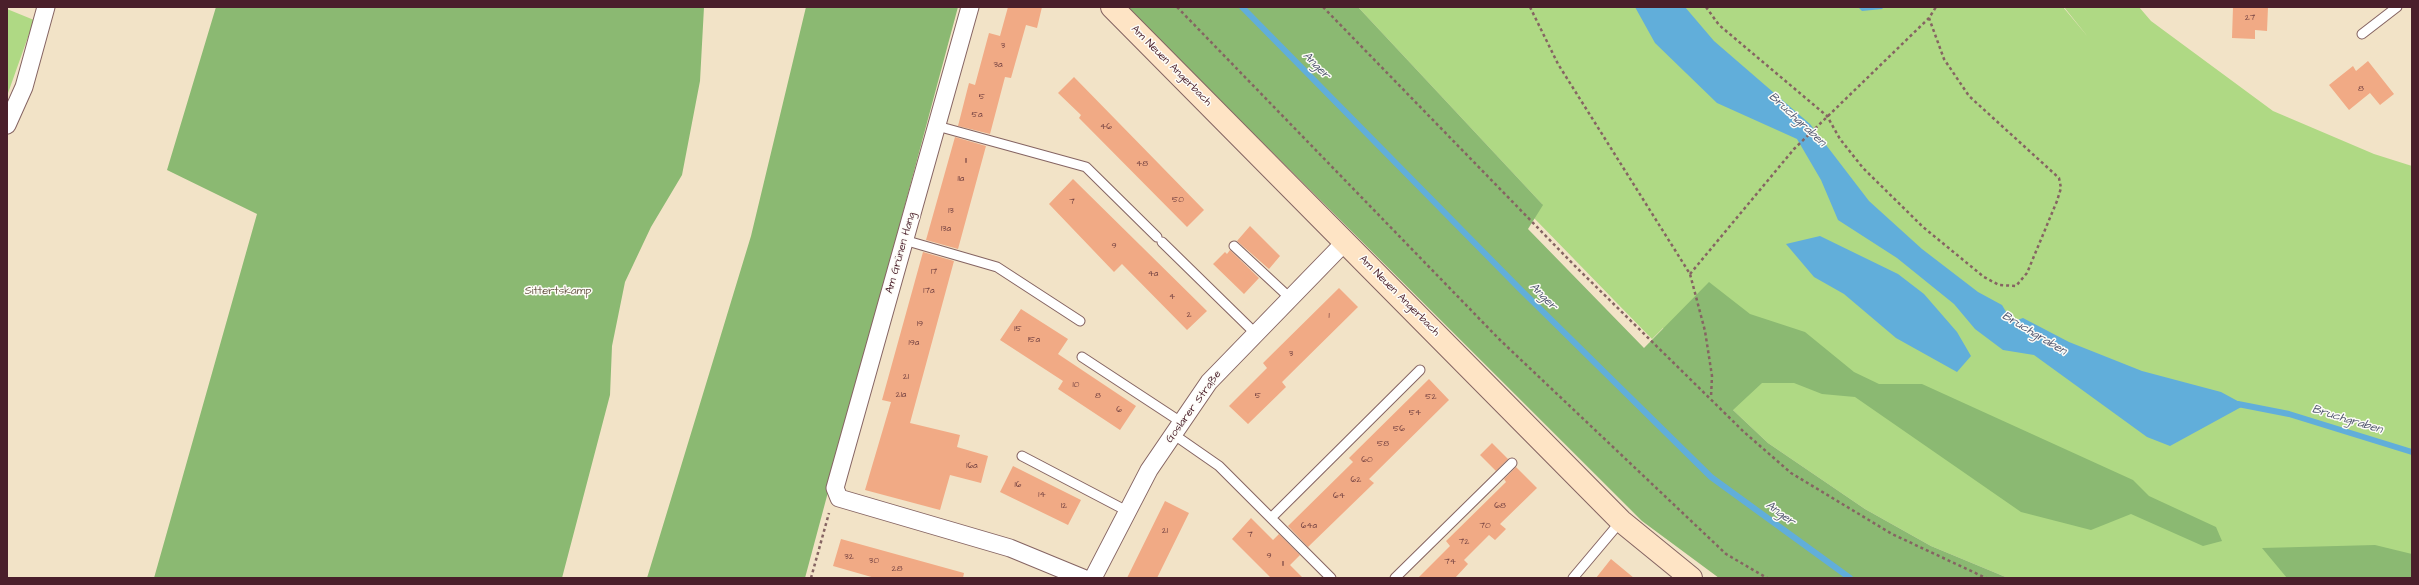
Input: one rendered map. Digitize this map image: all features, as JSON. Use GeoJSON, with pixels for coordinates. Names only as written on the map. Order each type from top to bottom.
{"type":"FeatureCollection","features":[{"type":"Feature","properties":{"kind":"street"},"geometry":{"type":"LineString","coordinates":[[7,125],[24,87],[46,7]]}},
{"type":"Feature","properties":{"kind":"street","name":"Am Grünen Hang"},"geometry":{"type":"LineString","coordinates":[[839,498],[835,488],[970,7]]}},
{"type":"Feature","properties":{"kind":"street","name":"Am Neuen Angerbach"},"geometry":{"type":"LineString","coordinates":[[1112,7],[1621,520],[1691,578]]}},
{"type":"Feature","properties":{"kind":"street","name":"Goslarer Straße"},"geometry":{"type":"LineString","coordinates":[[1093,578],[1149,470],[1209,382],[1345,242]]}},
{"type":"Feature","properties":{"kind":"street"},"geometry":{"type":"LineString","coordinates":[[839,498],[1010,548],[1083,578]]}},
{"type":"Feature","properties":{"kind":"lane"},"geometry":{"type":"LineString","coordinates":[[2362,34],[2397,7]]}},
{"type":"Feature","properties":{"kind":"lane"},"geometry":{"type":"LineString","coordinates":[[936,126],[1086,167],[1255,333]]}},
{"type":"Feature","properties":{"kind":"lane"},"geometry":{"type":"LineString","coordinates":[[904,240],[997,267],[1080,320]]}},
{"type":"Feature","properties":{"kind":"lane"},"geometry":{"type":"LineString","coordinates":[[1234,246],[1290,298]]}},
{"type":"Feature","properties":{"kind":"lane"},"geometry":{"type":"LineString","coordinates":[[1082,357],[1177,428],[1272,517],[1331,578]]}},
{"type":"Feature","properties":{"kind":"lane"},"geometry":{"type":"LineString","coordinates":[[1272,517],[1420,370]]}},
{"type":"Feature","properties":{"kind":"lane"},"geometry":{"type":"LineString","coordinates":[[1022,456],[1127,511]]}},
{"type":"Feature","properties":{"kind":"lane"},"geometry":{"type":"LineString","coordinates":[[1395,578],[1512,463]]}},
{"type":"Feature","properties":{"kind":"lane"},"geometry":{"type":"LineString","coordinates":[[1573,578],[1621,520]]}},
{"type":"Feature","properties":{"kind":"path"},"geometry":{"type":"LineString","coordinates":[[1177,7],[1499,338],[1726,554],[1767,578]]}},
{"type":"Feature","properties":{"kind":"path"},"geometry":{"type":"LineString","coordinates":[[1323,7],[1575,266],[1711,397],[1744,432],[1791,473],[1892,534],[1986,578]]}},
{"type":"Feature","properties":{"kind":"path"},"geometry":{"type":"LineString","coordinates":[[1530,7],[1558,64],[1690,274],[1706,339],[1712,376],[1711,397]]}},
{"type":"Feature","properties":{"kind":"path"},"geometry":{"type":"LineString","coordinates":[[1706,7],[1719,25],[1827,116],[1840,139],[1863,168],[1923,227],[1984,277],[1999,285],[2016,286],[2027,273],[2057,201],[2061,188],[2058,178],[1969,96],[1944,59],[1930,18]]}},
{"type":"Feature","properties":{"kind":"path"},"geometry":{"type":"LineString","coordinates":[[1690,274],[1794,149],[1930,18],[1936,7]]}},
{"type":"Feature","properties":{"kind":"path"},"geometry":{"type":"LineString","coordinates":[[811,578],[830,507],[839,498]]}},
{"type":"Feature","properties":{"kind":"green space","name":"Sittertskamp"},"geometry":{"type":"Polygon","coordinates":[[[216,7],[704,7],[700,81],[682,175],[651,227],[625,282],[612,346],[610,395],[562,578],[154,578],[257,214],[167,170],[216,7]]]}},
{"type":"Feature","properties":{"kind":"green space"},"geometry":{"type":"Polygon","coordinates":[[[806,7],[958,7],[805,578],[647,578],[751,236],[806,7]]]}},
{"type":"Feature","properties":{"kind":"green space"},"geometry":{"type":"Polygon","coordinates":[[[1127,7],[1358,7],[1543,205],[1528,229],[1644,348],[1709,282],[1750,314],[1805,332],[1854,372],[1879,384],[1922,384],[2133,480],[2149,496],[2216,527],[2222,541],[2203,546],[2131,514],[2091,530],[2021,512],[1855,397],[1822,394],[1794,383],[1762,383],[1733,410],[1768,443],[1865,509],[1931,546],[2008,578],[1719,578],[1642,521],[1127,7]]]}},
{"type":"Feature","properties":{"kind":"green space"},"geometry":{"type":"Polygon","coordinates":[[[1358,7],[2063,7],[2088,37],[2064,7],[2139,7],[2151,21],[2273,111],[2374,154],[2412,166],[2412,578],[2008,578],[1931,546],[1865,509],[1768,443],[1733,410],[1663,328],[1652,339],[1534,218],[1542,204],[1358,7]]]}},
{"type":"Feature","properties":{"kind":"green space"},"geometry":{"type":"Polygon","coordinates":[[[7,9],[34,20],[7,96],[7,9]]]}},
{"type":"Feature","properties":{"kind":"green space"},"geometry":{"type":"Polygon","coordinates":[[[2375,545],[2412,554],[2412,578],[2287,578],[2262,548],[2375,545]]]}},
{"type":"Feature","properties":{"kind":"water"},"geometry":{"type":"Polygon","coordinates":[[[1635,7],[1685,7],[1714,41],[1810,124],[1869,201],[1922,249],[1978,292],[2002,305],[2012,322],[2023,318],[2069,342],[2142,371],[2221,392],[2245,405],[2170,446],[2147,437],[2034,355],[2003,350],[1975,329],[1954,304],[1897,258],[1838,220],[1821,180],[1797,139],[1717,103],[1655,43],[1635,7]]]}},
{"type":"Feature","properties":{"kind":"water"},"geometry":{"type":"Polygon","coordinates":[[[1858,7],[1884,7],[1882,9],[1862,11],[1858,7]]]}},
{"type":"Feature","properties":{"kind":"water"},"geometry":{"type":"Polygon","coordinates":[[[1820,236],[1898,274],[1924,294],[1957,332],[1971,356],[1957,372],[1896,338],[1844,294],[1814,277],[1786,244],[1820,236]]]}},
{"type":"Feature","properties":{"kind":"building"},"geometry":{"type":"Polygon","coordinates":[[[1008,7],[1042,7],[1037,28],[1026,25],[1011,78],[1005,77],[990,134],[958,126],[969,83],[975,85],[989,33],[1000,36],[1008,7]]]}},
{"type":"Feature","properties":{"kind":"building"},"geometry":{"type":"Polygon","coordinates":[[[2233,7],[2268,7],[2267,31],[2255,30],[2255,39],[2232,38],[2233,7]]]}},
{"type":"Feature","properties":{"kind":"building"},"geometry":{"type":"Polygon","coordinates":[[[2368,61],[2394,94],[2380,105],[2370,93],[2349,110],[2329,85],[2353,66],[2356,71],[2368,61]]]}},
{"type":"Feature","properties":{"kind":"building"},"geometry":{"type":"Polygon","coordinates":[[[1074,77],[1204,210],[1187,227],[1079,118],[1081,115],[1058,93],[1074,77]]]}},
{"type":"Feature","properties":{"kind":"building"},"geometry":{"type":"Polygon","coordinates":[[[955,137],[986,146],[958,249],[926,240],[955,137]]]}},
{"type":"Feature","properties":{"kind":"building"},"geometry":{"type":"Polygon","coordinates":[[[1073,179],[1207,311],[1187,330],[1122,264],[1114,272],[1049,204],[1073,179]]]}},
{"type":"Feature","properties":{"kind":"building"},"geometry":{"type":"Polygon","coordinates":[[[1250,226],[1280,256],[1269,269],[1237,241],[1250,226]]]}},
{"type":"Feature","properties":{"kind":"building"},"geometry":{"type":"Polygon","coordinates":[[[1230,250],[1259,278],[1244,294],[1213,264],[1225,252],[1227,254],[1230,250]]]}},
{"type":"Feature","properties":{"kind":"building"},"geometry":{"type":"Polygon","coordinates":[[[923,252],[954,261],[910,423],[960,435],[957,447],[988,456],[981,483],[950,475],[940,510],[865,490],[891,402],[882,400],[923,252]]]}},
{"type":"Feature","properties":{"kind":"building"},"geometry":{"type":"Polygon","coordinates":[[[1339,288],[1358,307],[1282,382],[1286,387],[1248,424],[1229,406],[1267,368],[1263,363],[1339,288]]]}},
{"type":"Feature","properties":{"kind":"building"},"geometry":{"type":"Polygon","coordinates":[[[1021,309],[1068,339],[1058,354],[1136,406],[1120,430],[1058,389],[1063,381],[1000,340],[1021,309]]]}},
{"type":"Feature","properties":{"kind":"building"},"geometry":{"type":"Polygon","coordinates":[[[1429,379],[1449,400],[1369,479],[1374,483],[1308,547],[1288,526],[1353,462],[1349,458],[1429,379]]]}},
{"type":"Feature","properties":{"kind":"building"},"geometry":{"type":"Polygon","coordinates":[[[1492,443],[1508,459],[1496,471],[1480,455],[1492,443]]]}},
{"type":"Feature","properties":{"kind":"building"},"geometry":{"type":"Polygon","coordinates":[[[1013,466],[1081,500],[1068,525],[1000,492],[1013,466]]]}},
{"type":"Feature","properties":{"kind":"building"},"geometry":{"type":"Polygon","coordinates":[[[1516,467],[1537,488],[1500,524],[1506,529],[1495,540],[1489,535],[1464,560],[1468,564],[1455,578],[1418,578],[1450,546],[1446,541],[1506,482],[1504,479],[1516,467]]]}},
{"type":"Feature","properties":{"kind":"building"},"geometry":{"type":"Polygon","coordinates":[[[1165,501],[1189,513],[1157,578],[1127,578],[1165,501]]]}},
{"type":"Feature","properties":{"kind":"building"},"geometry":{"type":"Polygon","coordinates":[[[1251,518],[1273,540],[1279,534],[1300,555],[1290,565],[1303,578],[1271,578],[1232,539],[1251,518]]]}},
{"type":"Feature","properties":{"kind":"building"},"geometry":{"type":"Polygon","coordinates":[[[841,539],[964,573],[963,578],[875,578],[833,566],[841,539]]]}},
{"type":"Feature","properties":{"kind":"building"},"geometry":{"type":"Polygon","coordinates":[[[1611,559],[1634,578],[1596,578],[1611,559]]]}},
{"type":"Feature","properties":{"kind":"waterway","name":"Anger"},"geometry":{"type":"LineString","coordinates":[[1242,7],[1520,289],[1711,477],[1850,578]]}},
{"type":"Feature","properties":{"kind":"waterway","name":"Bruchgraben"},"geometry":{"type":"LineString","coordinates":[[2238,404],[2289,414],[2412,452]]}}]}
